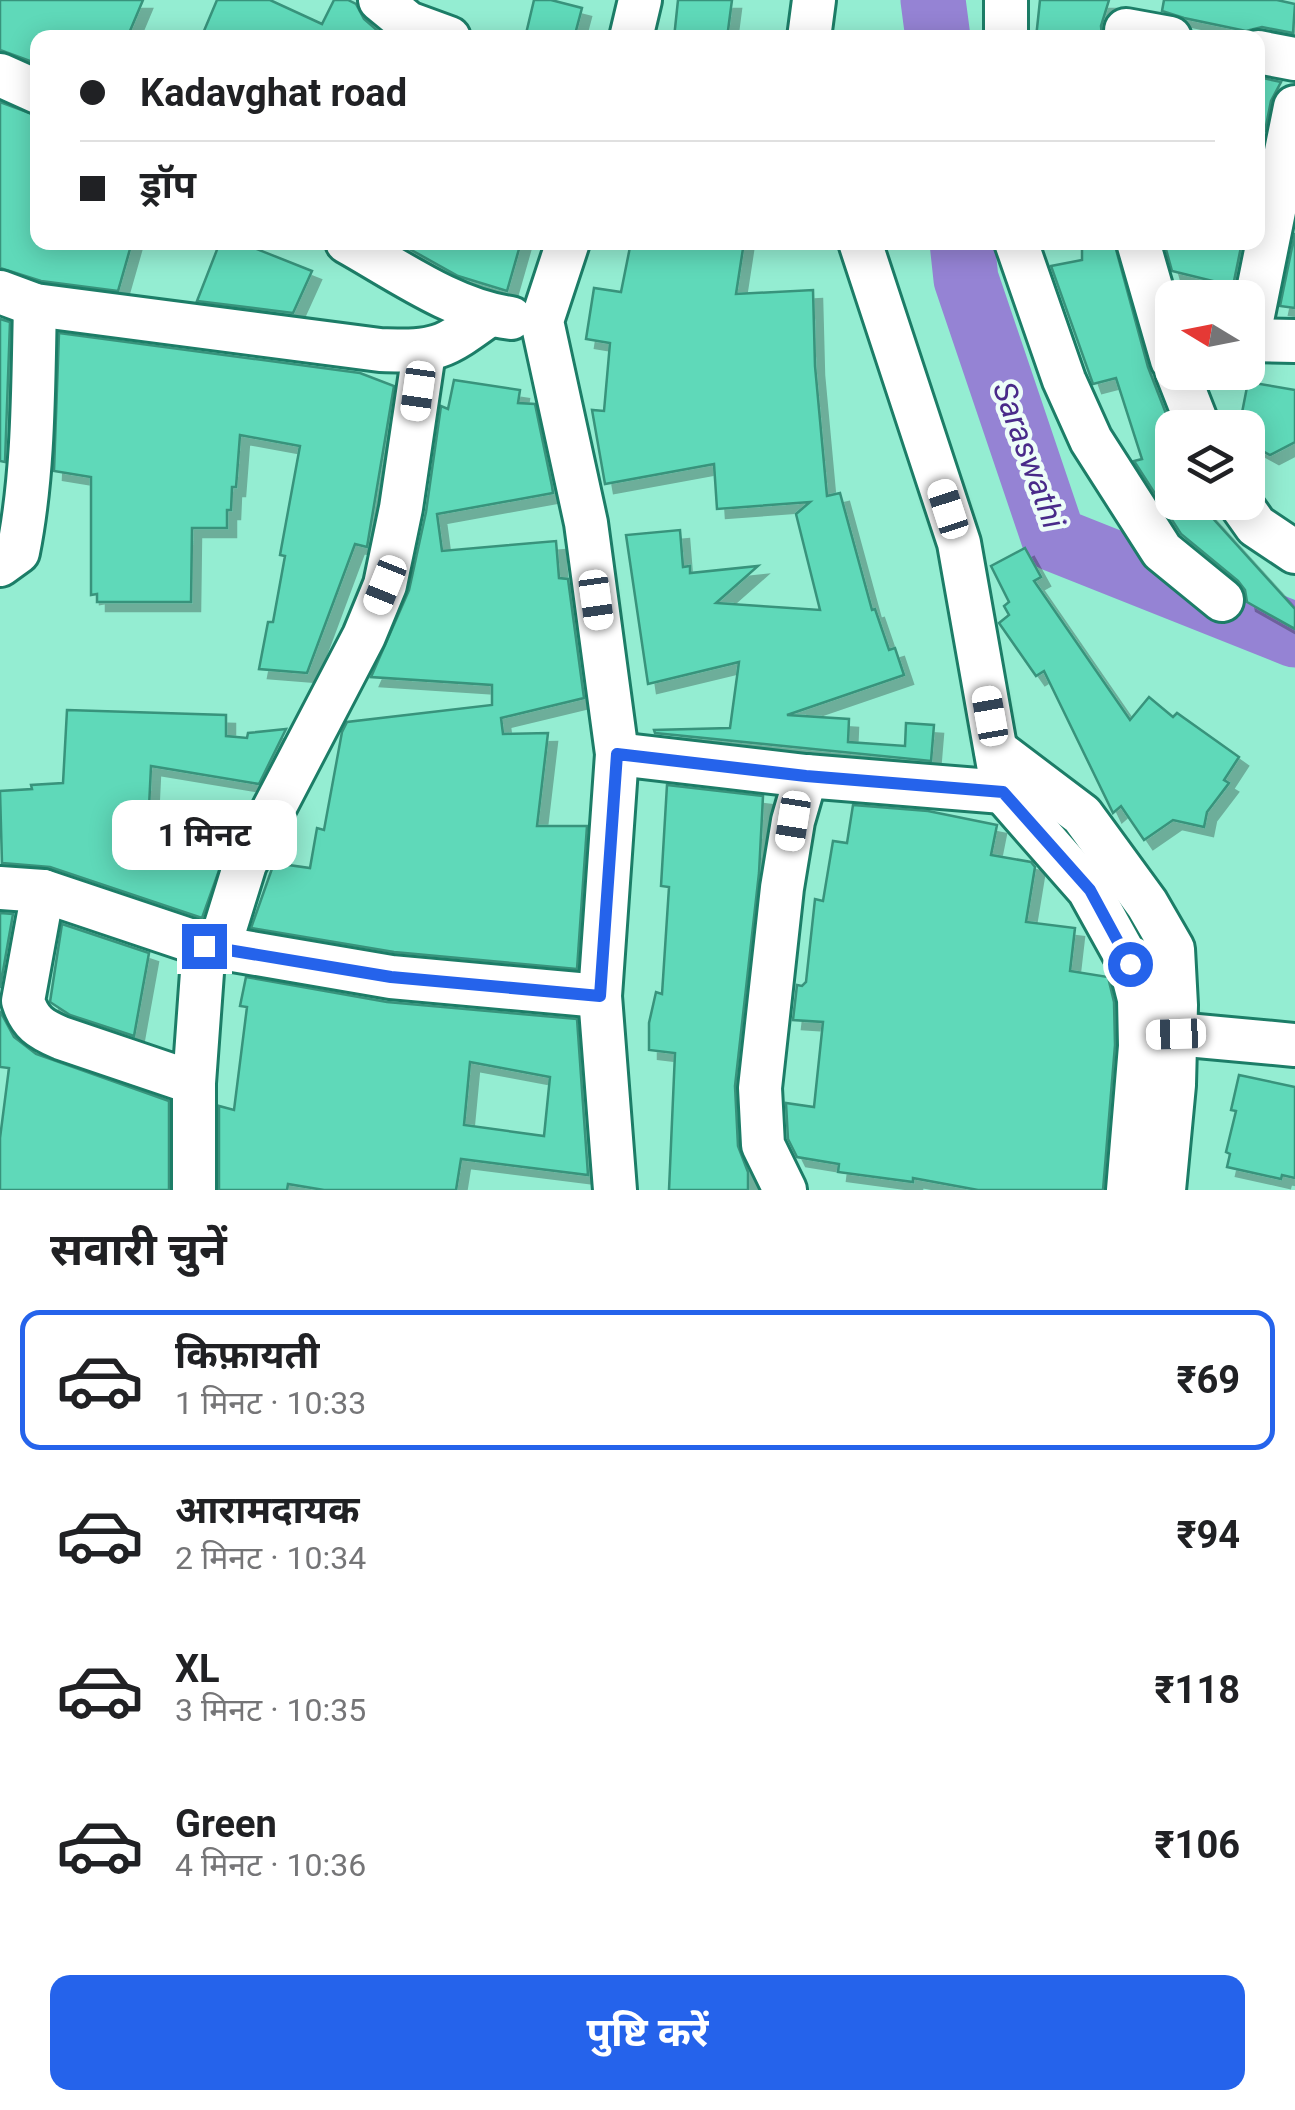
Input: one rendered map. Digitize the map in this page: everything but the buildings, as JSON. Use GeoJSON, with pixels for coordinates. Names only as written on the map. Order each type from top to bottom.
{"type":"FeatureCollection","features":[{"type":"Feature","properties":{"kind":"street"},"geometry":{"type":"LineString","coordinates":[[380,0],[408,22],[429,30]]}},
{"type":"Feature","properties":{"kind":"street"},"geometry":{"type":"LineString","coordinates":[[634,30],[640,0]]}},
{"type":"Feature","properties":{"kind":"street"},"geometry":{"type":"LineString","coordinates":[[810,30],[814,0]]}},
{"type":"Feature","properties":{"kind":"street"},"geometry":{"type":"LineString","coordinates":[[1006,0],[1006,30]]}},
{"type":"Feature","properties":{"kind":"street"},"geometry":{"type":"LineString","coordinates":[[1265,53],[1295,59]]}},
{"type":"Feature","properties":{"kind":"street"},"geometry":{"type":"LineString","coordinates":[[0,76],[30,89]]}},
{"type":"Feature","properties":{"kind":"street"},"geometry":{"type":"LineString","coordinates":[[1260,280],[1295,107]]}},
{"type":"Feature","properties":{"kind":"street"},"geometry":{"type":"LineString","coordinates":[[361,250],[489,316],[542,321]]}},
{"type":"Feature","properties":{"kind":"street"},"geometry":{"type":"LineString","coordinates":[[565,250],[542,321],[586,523],[617,754],[600,996],[615,1190]]}},
{"type":"Feature","properties":{"kind":"street"},"geometry":{"type":"LineString","coordinates":[[863,250],[959,543],[1003,792],[1090,890],[1130,964],[1139,999],[1157,1035],[1164,1190]]}},
{"type":"Feature","properties":{"kind":"street"},"geometry":{"type":"LineString","coordinates":[[1019,250],[1064,380],[1092,440],[1162,551],[1222,600]]}},
{"type":"Feature","properties":{"kind":"street"},"geometry":{"type":"LineString","coordinates":[[1140,250],[1155,298]]}},
{"type":"Feature","properties":{"kind":"street"},"geometry":{"type":"LineString","coordinates":[[0,565],[18,552],[32,416],[18,298],[380,350],[424,352],[450,343],[489,316]]}},
{"type":"Feature","properties":{"kind":"street"},"geometry":{"type":"LineString","coordinates":[[1265,340],[1295,341]]}},
{"type":"Feature","properties":{"kind":"street"},"geometry":{"type":"LineString","coordinates":[[194,1190],[194,1083],[212,947],[245,864],[364,636],[385,585],[402,508],[424,352]]}},
{"type":"Feature","properties":{"kind":"street"},"geometry":{"type":"LineString","coordinates":[[1252,520],[1295,552]]}},
{"type":"Feature","properties":{"kind":"street"},"geometry":{"type":"LineString","coordinates":[[996,750],[1082,815],[1147,904],[1173,949],[1128,1190]]}},
{"type":"Feature","properties":{"kind":"street"},"geometry":{"type":"LineString","coordinates":[[617,754],[806,776],[1003,792]]}},
{"type":"Feature","properties":{"kind":"street"},"geometry":{"type":"LineString","coordinates":[[785,1190],[763,1146],[760,1088],[782,888],[793,821],[806,776]]}},
{"type":"Feature","properties":{"kind":"street"},"geometry":{"type":"LineString","coordinates":[[0,888],[44,891],[212,947],[391,977],[600,996]]}},
{"type":"Feature","properties":{"kind":"street"},"geometry":{"type":"LineString","coordinates":[[44,891],[24,1001],[28,1018],[40,1030],[194,1083]]}},
{"type":"Feature","properties":{"kind":"street"},"geometry":{"type":"LineString","coordinates":[[1157,1035],[1295,1045]]}},
{"type":"Feature","properties":{"kind":"waterway","name":"Saraswathi"},"geometry":{"type":"LineString","coordinates":[[933,0],[937,30]]}},
{"type":"Feature","properties":{"kind":"waterway","name":"Saraswathi"},"geometry":{"type":"LineString","coordinates":[[963,250],[966,279],[1054,539],[1295,635]]}},
{"type":"Feature","properties":{"kind":"route"},"geometry":{"type":"LineString","coordinates":[[204,946],[391,977],[600,996],[617,754],[806,776],[1003,792],[1090,890],[1130,964]]}}]}
